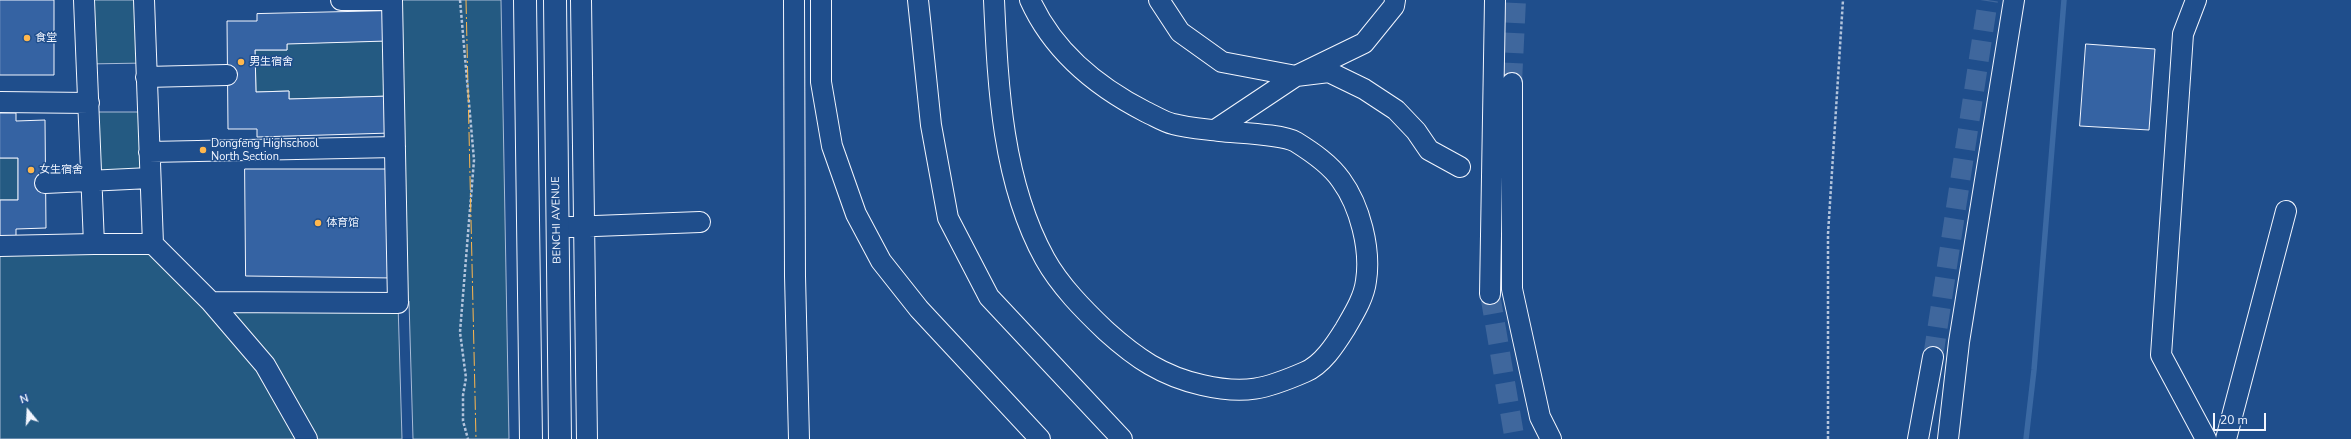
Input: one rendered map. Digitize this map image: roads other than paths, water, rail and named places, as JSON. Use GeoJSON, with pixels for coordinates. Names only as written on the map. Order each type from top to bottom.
{"type":"FeatureCollection","features":[{"type":"Feature","properties":{"kind":"main road"},"geometry":{"type":"LineString","coordinates":[[525,0],[531,439]]}},
{"type":"Feature","properties":{"kind":"main road","name":"BENCHI AVENUE"},"geometry":{"type":"LineString","coordinates":[[555,0],[560,439]]}},
{"type":"Feature","properties":{"kind":"street"},"geometry":{"type":"LineString","coordinates":[[84,0],[94,244]]}},
{"type":"Feature","properties":{"kind":"street"},"geometry":{"type":"LineString","coordinates":[[144,0],[153,244],[211,302],[265,364],[307,439]]}},
{"type":"Feature","properties":{"kind":"street"},"geometry":{"type":"LineString","coordinates":[[211,302],[398,303],[392,0],[341,0]]}},
{"type":"Feature","properties":{"kind":"street"},"geometry":{"type":"LineString","coordinates":[[581,0],[587,439]]}},
{"type":"Feature","properties":{"kind":"street"},"geometry":{"type":"LineString","coordinates":[[794,0],[795,268],[800,439]]}},
{"type":"Feature","properties":{"kind":"street"},"geometry":{"type":"LineString","coordinates":[[821,0],[821,82],[832,146],[856,214],[881,261],[919,309],[1040,439]]}},
{"type":"Feature","properties":{"kind":"street"},"geometry":{"type":"LineString","coordinates":[[918,0],[931,125],[948,218],[989,296],[1122,439]]}},
{"type":"Feature","properties":{"kind":"street"},"geometry":{"type":"LineString","coordinates":[[994,0],[1005,127],[1013,174],[1025,215],[1046,260],[1072,295],[1096,322],[1132,353],[1162,373],[1201,385],[1238,392],[1272,386],[1310,370],[1335,345],[1354,313],[1366,282],[1366,249],[1354,203],[1341,180],[1318,157],[1292,139],[1172,124],[1123,100],[1088,77],[1041,24],[1030,0]]}},
{"type":"Feature","properties":{"kind":"street"},"geometry":{"type":"LineString","coordinates":[[1159,0],[1180,32],[1222,62],[1296,76],[1330,72],[1364,89],[1396,110],[1416,131],[1429,150],[1460,167]]}},
{"type":"Feature","properties":{"kind":"street"},"geometry":{"type":"LineString","coordinates":[[1215,130],[1296,76],[1364,43],[1394,6],[1395,0]]}},
{"type":"Feature","properties":{"kind":"street"},"geometry":{"type":"LineString","coordinates":[[1490,294],[1495,0]]}},
{"type":"Feature","properties":{"kind":"street"},"geometry":{"type":"LineString","coordinates":[[1948,439],[1959,342],[2014,0]]}},
{"type":"Feature","properties":{"kind":"street"},"geometry":{"type":"LineString","coordinates":[[2196,0],[2183,34],[2161,355],[2206,439]]}},
{"type":"Feature","properties":{"kind":"street"},"geometry":{"type":"LineString","coordinates":[[555,58],[582,58]]}},
{"type":"Feature","properties":{"kind":"street"},"geometry":{"type":"LineString","coordinates":[[146,76],[228,75]]}},
{"type":"Feature","properties":{"kind":"street"},"geometry":{"type":"LineString","coordinates":[[1512,83],[1512,289],[1540,417],[1551,439]]}},
{"type":"Feature","properties":{"kind":"street"},"geometry":{"type":"LineString","coordinates":[[0,102],[89,103]]}},
{"type":"Feature","properties":{"kind":"street"},"geometry":{"type":"LineString","coordinates":[[149,152],[395,147]]}},
{"type":"Feature","properties":{"kind":"street"},"geometry":{"type":"LineString","coordinates":[[45,183],[150,178]]}},
{"type":"Feature","properties":{"kind":"street"},"geometry":{"type":"LineString","coordinates":[[2226,439],[2286,211]]}},
{"type":"Feature","properties":{"kind":"street"},"geometry":{"type":"LineString","coordinates":[[557,228],[700,222]]}},
{"type":"Feature","properties":{"kind":"street"},"geometry":{"type":"LineString","coordinates":[[0,246],[153,244]]}},
{"type":"Feature","properties":{"kind":"street"},"geometry":{"type":"LineString","coordinates":[[1918,439],[1933,357]]}},
{"type":"Feature","properties":{"kind":"waterway"},"geometry":{"type":"LineString","coordinates":[[2026,439],[2034,370],[2064,0]]}},
{"type":"Feature","properties":{"kind":"tunnel"},"geometry":{"type":"LineString","coordinates":[[1512,83],[1516,0]]}},
{"type":"Feature","properties":{"kind":"tunnel"},"geometry":{"type":"LineString","coordinates":[[1933,357],[1988,0]]}},
{"type":"Feature","properties":{"kind":"tunnel"},"geometry":{"type":"LineString","coordinates":[[1490,294],[1514,435],[1517,439]]}},
{"type":"Feature","properties":{"kind":"place","name":"食堂"},"geometry":{"type":"Point","coordinates":[27,38]}},
{"type":"Feature","properties":{"kind":"place","name":"男生宿舍"},"geometry":{"type":"Point","coordinates":[241,62]}},
{"type":"Feature","properties":{"kind":"place","name":"Dongfeng Highschool North Section"},"geometry":{"type":"Point","coordinates":[203,150]}},
{"type":"Feature","properties":{"kind":"place","name":"女生宿舍"},"geometry":{"type":"Point","coordinates":[31,170]}},
{"type":"Feature","properties":{"kind":"place","name":"体育馆"},"geometry":{"type":"Point","coordinates":[318,223]}}]}
